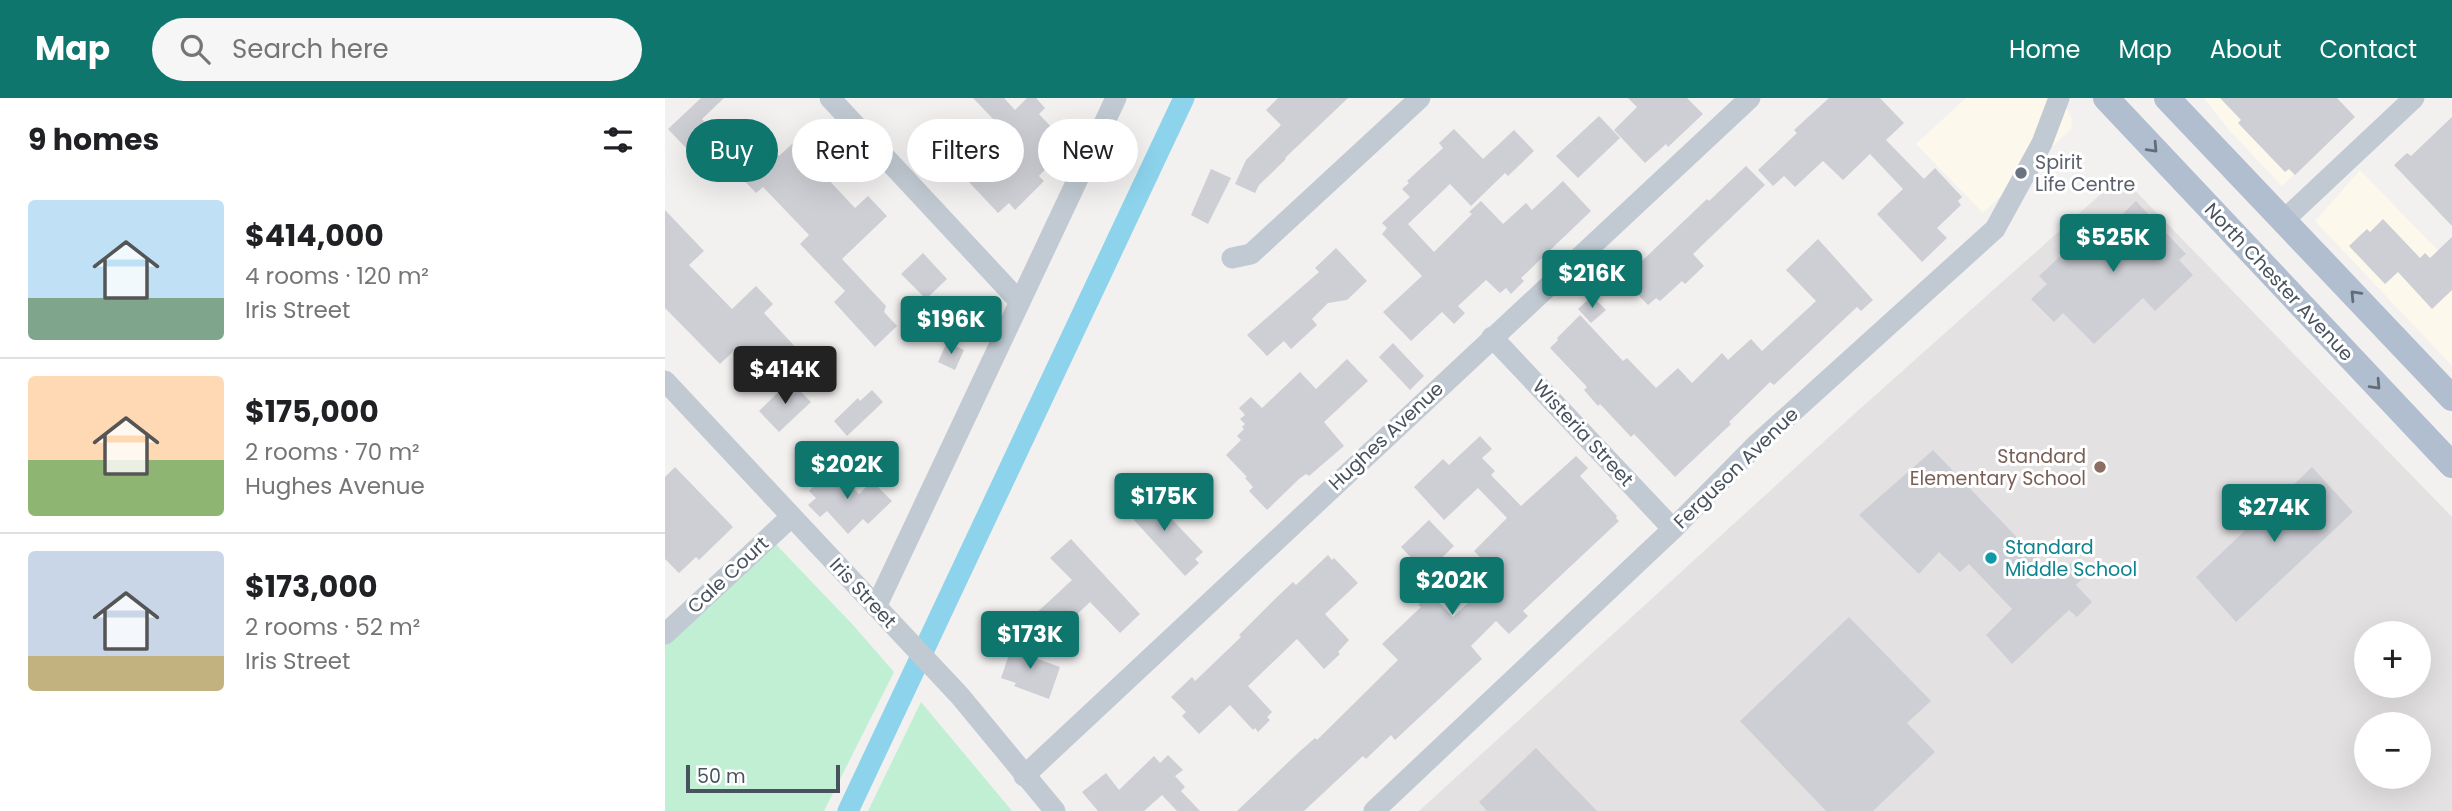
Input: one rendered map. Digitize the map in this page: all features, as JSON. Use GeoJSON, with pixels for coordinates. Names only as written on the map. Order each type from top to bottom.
{"type":"FeatureCollection","features":[{"type":"Feature","properties":{"kind":"main road","name":"North Chester Avenue"},"geometry":{"type":"LineString","coordinates":[[2106,98],[2452,465]]}},
{"type":"Feature","properties":{"kind":"main road"},"geometry":{"type":"LineString","coordinates":[[2168,98],[2452,398]]}},
{"type":"Feature","properties":{"kind":"street"},"geometry":{"type":"LineString","coordinates":[[830,98],[1020,302]]}},
{"type":"Feature","properties":{"kind":"street"},"geometry":{"type":"LineString","coordinates":[[876,607],[1116,98]]}},
{"type":"Feature","properties":{"kind":"street"},"geometry":{"type":"LineString","coordinates":[[1232,258],[1251,254],[1420,98]]}},
{"type":"Feature","properties":{"kind":"street","name":"Hughes Avenue"},"geometry":{"type":"LineString","coordinates":[[1024,776],[1750,98]]}},
{"type":"Feature","properties":{"kind":"street","name":"Ferguson Avenue"},"geometry":{"type":"LineString","coordinates":[[1374,811],[1673,528],[1757,444],[1995,229],[2042,143],[2059,98]]}},
{"type":"Feature","properties":{"kind":"street"},"geometry":{"type":"LineString","coordinates":[[2284,220],[2414,98]]}},
{"type":"Feature","properties":{"kind":"street","name":"Wisteria Street"},"geometry":{"type":"LineString","coordinates":[[1492,337],[1673,528]]}},
{"type":"Feature","properties":{"kind":"street","name":"Iris Street"},"geometry":{"type":"LineString","coordinates":[[665,381],[960,696],[1055,811]]}},
{"type":"Feature","properties":{"kind":"street","name":"Cale Court"},"geometry":{"type":"LineString","coordinates":[[665,635],[792,516]]}},
{"type":"Feature","properties":{"kind":"shaded area"},"geometry":{"type":"Polygon","coordinates":[[[1966,98],[2057,98],[2072,119],[2071,129],[1983,213],[1916,144],[1966,98]]]}},
{"type":"Feature","properties":{"kind":"shaded area"},"geometry":{"type":"Polygon","coordinates":[[[2204,98],[2335,98],[2354,119],[2282,186],[2229,130],[2204,98]]]}},
{"type":"Feature","properties":{"kind":"shaded area"},"geometry":{"type":"Polygon","coordinates":[[[2360,170],[2452,265],[2452,366],[2315,221],[2360,170]]]}},
{"type":"Feature","properties":{"kind":"shaded area","name":"Standard Elementary School"},"geometry":{"type":"Polygon","coordinates":[[[2121,176],[2452,517],[2452,811],[1419,811],[1852,416],[2121,176]]]}},
{"type":"Feature","properties":{"kind":"green space"},"geometry":{"type":"Polygon","coordinates":[[[766,534],[894,672],[824,811],[665,811],[665,628],[766,534]]]}},
{"type":"Feature","properties":{"kind":"green space"},"geometry":{"type":"Polygon","coordinates":[[[921,702],[1012,811],[868,811],[921,702]]]}},
{"type":"Feature","properties":{"kind":"building"},"geometry":{"type":"Polygon","coordinates":[[[701,98],[724,98],[702,119],[686,119],[686,148],[668,129],[701,98]]]}},
{"type":"Feature","properties":{"kind":"building"},"geometry":{"type":"Polygon","coordinates":[[[973,98],[1004,98],[1015,110],[1027,98],[1036,98],[1045,108],[1039,114],[1044,119],[1038,119],[1038,182],[1043,182],[1015,210],[1009,203],[998,213],[969,182],[1024,182],[1024,119],[993,119],[973,98]]]}},
{"type":"Feature","properties":{"kind":"building"},"geometry":{"type":"Polygon","coordinates":[[[1278,98],[1348,98],[1285,158],[1259,185],[1255,193],[1235,184],[1246,160],[1281,125],[1266,110],[1278,98]]]}},
{"type":"Feature","properties":{"kind":"building"},"geometry":{"type":"Polygon","coordinates":[[[1628,98],[1687,98],[1703,114],[1668,147],[1666,144],[1645,163],[1614,130],[1637,107],[1628,98]]]}},
{"type":"Feature","properties":{"kind":"building"},"geometry":{"type":"Polygon","coordinates":[[[1829,98],[1880,98],[1904,123],[1886,140],[1924,179],[1935,168],[1962,197],[1958,201],[1961,205],[1937,228],[1947,238],[1922,262],[1877,214],[1903,189],[1870,154],[1843,180],[1823,161],[1795,187],[1784,176],[1773,186],[1758,170],[1797,133],[1794,130],[1829,98]]]}},
{"type":"Feature","properties":{"kind":"building"},"geometry":{"type":"Polygon","coordinates":[[[2220,98],[2337,98],[2355,117],[2295,175],[2289,169],[2285,172],[2238,123],[2241,120],[2220,98]]]}},
{"type":"Feature","properties":{"kind":"building"},"geometry":{"type":"Polygon","coordinates":[[[1599,116],[1620,138],[1578,178],[1556,156],[1599,116]]]}},
{"type":"Feature","properties":{"kind":"building"},"geometry":{"type":"Polygon","coordinates":[[[2452,117],[2452,226],[2394,165],[2407,153],[2411,156],[2452,117]]]}},
{"type":"Feature","properties":{"kind":"building"},"geometry":{"type":"Polygon","coordinates":[[[1454,129],[1483,159],[1514,130],[1534,151],[1508,176],[1505,173],[1471,206],[1450,184],[1408,224],[1434,252],[1472,214],[1469,212],[1481,201],[1503,224],[1526,203],[1532,210],[1563,181],[1591,211],[1521,278],[1524,281],[1511,294],[1506,288],[1500,293],[1486,280],[1458,306],[1465,313],[1454,324],[1442,312],[1411,341],[1383,312],[1422,276],[1382,234],[1387,228],[1382,223],[1410,197],[1402,189],[1409,183],[1407,181],[1443,148],[1439,143],[1454,129]]]}},
{"type":"Feature","properties":{"kind":"building"},"geometry":{"type":"Polygon","coordinates":[[[792,144],[792,182],[831,182],[855,208],[868,196],[887,216],[842,259],[886,306],[884,312],[897,326],[875,347],[834,302],[845,291],[800,244],[809,235],[763,187],[756,193],[746,182],[778,182],[779,156],[792,144]]]}},
{"type":"Feature","properties":{"kind":"building"},"geometry":{"type":"Polygon","coordinates":[[[1746,166],[1765,185],[1693,254],[1704,266],[1685,284],[1682,281],[1660,301],[1656,298],[1648,305],[1623,279],[1746,166]]]}},
{"type":"Feature","properties":{"kind":"building"},"geometry":{"type":"Polygon","coordinates":[[[1211,169],[1231,178],[1208,224],[1191,215],[1211,169]]]}},
{"type":"Feature","properties":{"kind":"building"},"geometry":{"type":"Polygon","coordinates":[[[2136,201],[2186,254],[2179,260],[2193,275],[2155,311],[2143,298],[2094,344],[2063,313],[2054,322],[2031,299],[2047,284],[2039,276],[2096,223],[2104,232],[2136,201]]]}},
{"type":"Feature","properties":{"kind":"building"},"geometry":{"type":"Polygon","coordinates":[[[665,210],[704,251],[689,265],[732,309],[756,286],[773,304],[764,313],[798,350],[794,354],[797,357],[774,380],[740,345],[720,364],[665,308],[665,210]]]}},
{"type":"Feature","properties":{"kind":"building"},"geometry":{"type":"Polygon","coordinates":[[[2383,219],[2420,258],[2425,253],[2430,258],[2452,237],[2452,290],[2432,309],[2398,272],[2385,284],[2349,246],[2367,229],[2370,232],[2383,219]]]}},
{"type":"Feature","properties":{"kind":"building"},"geometry":{"type":"Polygon","coordinates":[[[1818,239],[1873,300],[1861,311],[1857,307],[1774,385],[1770,382],[1729,422],[1731,424],[1675,477],[1634,434],[1631,437],[1600,404],[1598,406],[1584,390],[1587,387],[1550,348],[1580,315],[1623,361],[1627,358],[1656,388],[1678,368],[1692,383],[1722,353],[1728,360],[1751,339],[1762,351],[1816,301],[1786,270],[1818,239]]]}},
{"type":"Feature","properties":{"kind":"building"},"geometry":{"type":"Polygon","coordinates":[[[1336,248],[1367,281],[1347,300],[1328,303],[1312,319],[1317,325],[1291,349],[1284,341],[1267,356],[1247,335],[1319,272],[1315,268],[1336,248]]]}},
{"type":"Feature","properties":{"kind":"building"},"geometry":{"type":"Polygon","coordinates":[[[923,253],[947,279],[926,299],[901,274],[923,253]]]}},
{"type":"Feature","properties":{"kind":"building"},"geometry":{"type":"Polygon","coordinates":[[[1592,296],[1606,310],[1591,323],[1578,309],[1592,296]]]}},
{"type":"Feature","properties":{"kind":"building"},"geometry":{"type":"Polygon","coordinates":[[[947,342],[964,350],[955,370],[938,362],[947,342]]]}},
{"type":"Feature","properties":{"kind":"building"},"geometry":{"type":"Polygon","coordinates":[[[1393,343],[1424,376],[1410,390],[1379,357],[1393,343]]]}},
{"type":"Feature","properties":{"kind":"building"},"geometry":{"type":"Polygon","coordinates":[[[1347,359],[1368,381],[1324,422],[1344,446],[1309,476],[1306,474],[1299,479],[1267,510],[1249,491],[1253,487],[1245,478],[1247,477],[1226,455],[1241,440],[1237,436],[1244,429],[1242,427],[1245,424],[1240,419],[1245,415],[1239,408],[1251,397],[1262,408],[1300,372],[1316,389],[1347,359]]]}},
{"type":"Feature","properties":{"kind":"building"},"geometry":{"type":"Polygon","coordinates":[[[790,381],[811,402],[779,432],[759,411],[790,381]]]}},
{"type":"Feature","properties":{"kind":"building"},"geometry":{"type":"Polygon","coordinates":[[[872,390],[883,402],[847,436],[834,421],[858,398],[860,401],[872,390]]]}},
{"type":"Feature","properties":{"kind":"building"},"geometry":{"type":"Polygon","coordinates":[[[1480,436],[1492,449],[1482,458],[1495,471],[1491,475],[1521,506],[1576,456],[1588,468],[1580,476],[1619,521],[1523,611],[1528,616],[1509,634],[1496,621],[1471,646],[1482,659],[1395,740],[1391,735],[1366,759],[1363,756],[1304,811],[1237,811],[1299,752],[1315,738],[1317,740],[1398,660],[1382,644],[1421,607],[1418,605],[1430,593],[1453,617],[1497,575],[1474,551],[1507,518],[1478,488],[1444,520],[1414,487],[1443,459],[1449,465],[1480,436]]]}},
{"type":"Feature","properties":{"kind":"building","name":"Standard Middle School"},"geometry":{"type":"Polygon","coordinates":[[[1933,450],[2056,578],[2071,563],[2085,576],[2076,585],[2092,602],[2077,617],[2069,610],[2012,664],[1986,635],[2012,609],[1969,564],[1960,572],[1939,552],[1919,574],[1859,515],[1933,450]]]}},
{"type":"Feature","properties":{"kind":"building"},"geometry":{"type":"Polygon","coordinates":[[[675,467],[733,527],[699,560],[696,557],[679,573],[665,559],[665,477],[675,467]]]}},
{"type":"Feature","properties":{"kind":"building"},"geometry":{"type":"Polygon","coordinates":[[[833,467],[859,494],[872,481],[892,501],[868,524],[863,519],[848,534],[827,511],[820,517],[808,505],[816,498],[809,491],[833,467]]]}},
{"type":"Feature","properties":{"kind":"building"},"geometry":{"type":"Polygon","coordinates":[[[2312,467],[2353,512],[2236,622],[2196,577],[2312,467]]]}},
{"type":"Feature","properties":{"kind":"building"},"geometry":{"type":"Polygon","coordinates":[[[1144,490],[1203,552],[1195,559],[1199,563],[1185,576],[1124,509],[1144,490]]]}},
{"type":"Feature","properties":{"kind":"building"},"geometry":{"type":"Polygon","coordinates":[[[1429,520],[1454,546],[1426,573],[1401,547],[1429,520]]]}},
{"type":"Feature","properties":{"kind":"building"},"geometry":{"type":"Polygon","coordinates":[[[1071,539],[1140,614],[1120,633],[1090,602],[1051,639],[1031,618],[1072,580],[1050,558],[1071,539]]]}},
{"type":"Feature","properties":{"kind":"building"},"geometry":{"type":"Polygon","coordinates":[[[1328,555],[1358,583],[1325,614],[1349,640],[1338,652],[1340,654],[1324,669],[1297,639],[1248,686],[1272,712],[1267,717],[1270,720],[1258,732],[1230,705],[1199,734],[1182,716],[1186,712],[1171,697],[1192,677],[1195,681],[1241,637],[1239,635],[1276,598],[1293,582],[1296,585],[1328,555]]]}},
{"type":"Feature","properties":{"kind":"building"},"geometry":{"type":"Polygon","coordinates":[[[1849,617],[1931,701],[1907,723],[1935,752],[1873,811],[1826,811],[1740,721],[1849,617]]]}},
{"type":"Feature","properties":{"kind":"building"},"geometry":{"type":"Polygon","coordinates":[[[1014,640],[1040,649],[1032,657],[1060,667],[1049,699],[1014,686],[1016,683],[1001,678],[1014,640]]]}},
{"type":"Feature","properties":{"kind":"building"},"geometry":{"type":"Polygon","coordinates":[[[1536,748],[1597,811],[1487,811],[1479,802],[1536,748]]]}},
{"type":"Feature","properties":{"kind":"building"},"geometry":{"type":"Polygon","coordinates":[[[1168,755],[1183,770],[1175,776],[1185,787],[1181,791],[1200,811],[1177,811],[1162,795],[1144,811],[1098,811],[1082,792],[1106,773],[1119,790],[1154,756],[1160,763],[1168,755]]]}},
{"type":"Feature","properties":{"kind":"waterway"},"geometry":{"type":"LineString","coordinates":[[848,811],[1184,98]]}},
{"type":"Feature","properties":{"kind":"place","name":"Spirit Life Centre"},"geometry":{"type":"Point","coordinates":[2021,173]}},
{"type":"Feature","properties":{"kind":"place","name":"Standard Elementary School"},"geometry":{"type":"Point","coordinates":[2100,467]}},
{"type":"Feature","properties":{"kind":"place","name":"Standard Middle School"},"geometry":{"type":"Point","coordinates":[1991,558]}}]}
